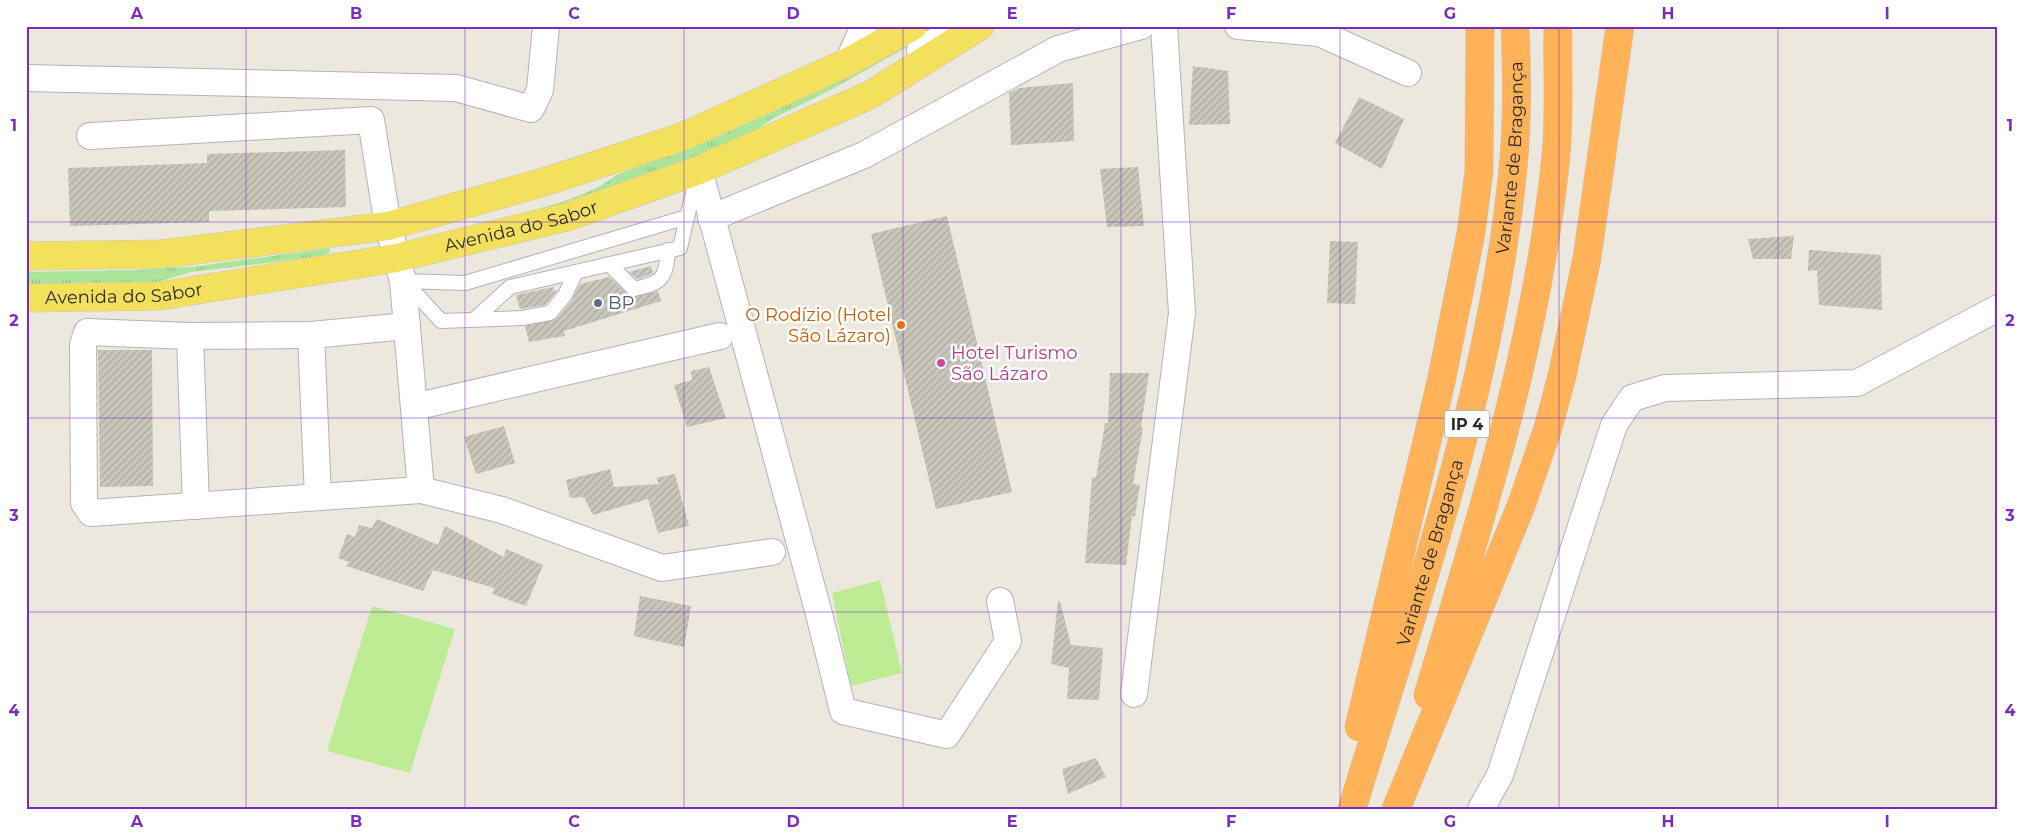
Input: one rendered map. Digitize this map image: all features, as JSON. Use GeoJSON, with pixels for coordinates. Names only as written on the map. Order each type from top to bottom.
{"type":"FeatureCollection","features":[{"type":"Feature","properties":{"kind":"highway"},"geometry":{"type":"LineString","coordinates":[[1342,809],[1353,750],[1442,382],[1471,234],[1479,171],[1480,26]]}},
{"type":"Feature","properties":{"kind":"highway","name":"Variante de Bragança"},"geometry":{"type":"LineString","coordinates":[[1352,809],[1449,493],[1478,378],[1501,262],[1513,167],[1517,83],[1516,26]]}},
{"type":"Feature","properties":{"kind":"highway","name":"IP 4"},"geometry":{"type":"LineString","coordinates":[[1395,809],[1481,517],[1519,368],[1544,240],[1556,153],[1558,26]]}},
{"type":"Feature","properties":{"kind":"highway"},"geometry":{"type":"LineString","coordinates":[[1395,809],[1521,506],[1548,428],[1562,376],[1587,258],[1620,26]]}},
{"type":"Feature","properties":{"kind":"main road","name":"Avenida do Sabor"},"geometry":{"type":"LineString","coordinates":[[26,256],[162,254],[388,226],[544,182],[682,137],[848,62],[913,26]]}},
{"type":"Feature","properties":{"kind":"main road","name":"Avenida do Sabor"},"geometry":{"type":"LineString","coordinates":[[26,298],[159,296],[400,270],[567,217],[699,170],[870,95],[980,26]]}},
{"type":"Feature","properties":{"kind":"street"},"geometry":{"type":"LineString","coordinates":[[26,78],[456,88],[531,109],[540,90],[546,26]]}},
{"type":"Feature","properties":{"kind":"street"},"geometry":{"type":"LineString","coordinates":[[848,62],[864,26]]}},
{"type":"Feature","properties":{"kind":"street"},"geometry":{"type":"LineString","coordinates":[[870,95],[895,65],[946,35],[949,26]]}},
{"type":"Feature","properties":{"kind":"street"},"geometry":{"type":"LineString","coordinates":[[699,218],[864,156],[1058,49],[1141,26]]}},
{"type":"Feature","properties":{"kind":"street"},"geometry":{"type":"LineString","coordinates":[[1134,694],[1182,313],[1164,26]]}},
{"type":"Feature","properties":{"kind":"street"},"geometry":{"type":"LineString","coordinates":[[1238,26],[1319,33],[1408,73]]}},
{"type":"Feature","properties":{"kind":"street"},"geometry":{"type":"LineString","coordinates":[[90,136],[371,120],[388,226],[400,270],[407,326],[421,490]]}},
{"type":"Feature","properties":{"kind":"street"},"geometry":{"type":"LineString","coordinates":[[699,170],[699,218],[819,614],[842,711],[947,735],[1008,641],[1000,601]]}},
{"type":"Feature","properties":{"kind":"street"},"geometry":{"type":"LineString","coordinates":[[1480,809],[1500,775],[1614,425],[1632,398],[1665,388],[1857,383],[1998,308]]}},
{"type":"Feature","properties":{"kind":"street"},"geometry":{"type":"LineString","coordinates":[[407,326],[311,335],[190,336],[87,332],[83,345],[84,503],[91,513],[421,490],[502,510],[662,568],[772,552]]}},
{"type":"Feature","properties":{"kind":"street"},"geometry":{"type":"LineString","coordinates":[[311,335],[318,497]]}},
{"type":"Feature","properties":{"kind":"street"},"geometry":{"type":"LineString","coordinates":[[190,336],[196,506]]}},
{"type":"Feature","properties":{"kind":"street"},"geometry":{"type":"LineString","coordinates":[[414,408],[720,336]]}},
{"type":"Feature","properties":{"kind":"lane"},"geometry":{"type":"LineString","coordinates":[[476,318],[510,287],[680,248],[699,218]]}},
{"type":"Feature","properties":{"kind":"lane"},"geometry":{"type":"LineString","coordinates":[[400,270],[465,283],[699,218]]}},
{"type":"Feature","properties":{"kind":"lane"},"geometry":{"type":"LineString","coordinates":[[609,264],[634,289],[656,284],[666,272],[668,250]]}},
{"type":"Feature","properties":{"kind":"lane"},"geometry":{"type":"LineString","coordinates":[[400,270],[441,320],[522,318],[550,313],[565,295],[576,272]]}},
{"type":"Feature","properties":{"kind":"green space"},"geometry":{"type":"Polygon","coordinates":[[[926,31],[930,34],[827,92],[770,120],[747,137],[614,190],[447,239],[457,231],[469,226],[542,208],[575,197],[605,183],[616,175],[719,136],[781,108],[926,31]]]}},
{"type":"Feature","properties":{"kind":"green space"},"geometry":{"type":"Polygon","coordinates":[[[329,248],[330,252],[324,256],[191,272],[158,282],[26,287],[26,272],[135,270],[199,266],[329,248]]]}},
{"type":"Feature","properties":{"kind":"green space"},"geometry":{"type":"Polygon","coordinates":[[[880,580],[902,673],[851,686],[832,593],[880,580]]]}},
{"type":"Feature","properties":{"kind":"green space"},"geometry":{"type":"Polygon","coordinates":[[[372,606],[455,629],[410,773],[327,751],[372,606]]]}},
{"type":"Feature","properties":{"kind":"building"},"geometry":{"type":"Polygon","coordinates":[[[1193,66],[1228,71],[1230,124],[1189,125],[1193,66]]]}},
{"type":"Feature","properties":{"kind":"building"},"geometry":{"type":"Polygon","coordinates":[[[1073,83],[1074,141],[1011,145],[1009,93],[1019,88],[1073,83]]]}},
{"type":"Feature","properties":{"kind":"building"},"geometry":{"type":"Polygon","coordinates":[[[1359,97],[1404,119],[1382,169],[1335,143],[1359,97]]]}},
{"type":"Feature","properties":{"kind":"building"},"geometry":{"type":"Polygon","coordinates":[[[345,150],[346,207],[209,211],[209,222],[70,226],[68,168],[207,163],[207,154],[345,150]]]}},
{"type":"Feature","properties":{"kind":"building"},"geometry":{"type":"Polygon","coordinates":[[[1138,167],[1144,226],[1107,227],[1100,169],[1138,167]]]}},
{"type":"Feature","properties":{"kind":"building","name":"Hotel Turismo São Lázaro"},"geometry":{"type":"Polygon","coordinates":[[[947,216],[1012,492],[936,509],[871,234],[947,216]]]}},
{"type":"Feature","properties":{"kind":"building"},"geometry":{"type":"Polygon","coordinates":[[[1794,236],[1791,259],[1753,259],[1748,239],[1794,236]]]}},
{"type":"Feature","properties":{"kind":"building"},"geometry":{"type":"Polygon","coordinates":[[[1330,241],[1358,242],[1355,304],[1327,303],[1330,241]]]}},
{"type":"Feature","properties":{"kind":"building"},"geometry":{"type":"Polygon","coordinates":[[[1809,250],[1881,255],[1882,310],[1819,305],[1817,270],[1808,271],[1809,250]]]}},
{"type":"Feature","properties":{"kind":"building"},"geometry":{"type":"Polygon","coordinates":[[[651,266],[653,273],[641,278],[637,279],[629,272],[651,266]]]}},
{"type":"Feature","properties":{"kind":"building"},"geometry":{"type":"Polygon","coordinates":[[[609,277],[631,297],[658,291],[661,301],[564,331],[565,336],[529,342],[525,326],[556,319],[572,300],[580,284],[609,277]]]}},
{"type":"Feature","properties":{"kind":"building"},"geometry":{"type":"Polygon","coordinates":[[[553,287],[554,291],[558,290],[545,305],[520,309],[516,295],[553,287]]]}},
{"type":"Feature","properties":{"kind":"building"},"geometry":{"type":"Polygon","coordinates":[[[98,350],[152,350],[153,486],[100,487],[98,350]]]}},
{"type":"Feature","properties":{"kind":"building"},"geometry":{"type":"Polygon","coordinates":[[[709,367],[726,418],[687,427],[674,385],[692,380],[691,371],[709,367]]]}},
{"type":"Feature","properties":{"kind":"building"},"geometry":{"type":"Polygon","coordinates":[[[1110,373],[1149,373],[1141,427],[1143,428],[1133,484],[1140,485],[1135,516],[1132,516],[1126,565],[1085,563],[1092,477],[1096,478],[1105,423],[1108,423],[1110,373]]]}},
{"type":"Feature","properties":{"kind":"building"},"geometry":{"type":"Polygon","coordinates":[[[504,426],[515,463],[476,474],[464,437],[504,426]]]}},
{"type":"Feature","properties":{"kind":"building"},"geometry":{"type":"Polygon","coordinates":[[[610,469],[614,487],[659,484],[656,478],[675,474],[689,526],[658,533],[648,499],[593,515],[584,497],[570,498],[566,480],[610,469]]]}},
{"type":"Feature","properties":{"kind":"building"},"geometry":{"type":"Polygon","coordinates":[[[377,519],[438,545],[445,526],[504,557],[506,549],[543,565],[526,606],[492,594],[494,588],[433,570],[423,591],[346,566],[349,562],[338,558],[347,534],[355,537],[359,525],[372,528],[377,519]]]}},
{"type":"Feature","properties":{"kind":"building"},"geometry":{"type":"Polygon","coordinates":[[[640,596],[691,606],[684,647],[634,636],[640,596]]]}},
{"type":"Feature","properties":{"kind":"building"},"geometry":{"type":"Polygon","coordinates":[[[1058,601],[1060,601],[1071,645],[1103,648],[1099,700],[1067,699],[1069,668],[1051,664],[1058,601]]]}},
{"type":"Feature","properties":{"kind":"building"},"geometry":{"type":"Polygon","coordinates":[[[1096,758],[1106,777],[1068,794],[1062,769],[1096,758]]]}},
{"type":"Feature","properties":{"kind":"place","name":"BP"},"geometry":{"type":"Point","coordinates":[598,303]}},
{"type":"Feature","properties":{"kind":"place","name":"O Rodízio (Hotel São Lázaro)"},"geometry":{"type":"Point","coordinates":[901,325]}},
{"type":"Feature","properties":{"kind":"place","name":"Hotel Turismo São Lázaro"},"geometry":{"type":"Point","coordinates":[941,363]}}]}
